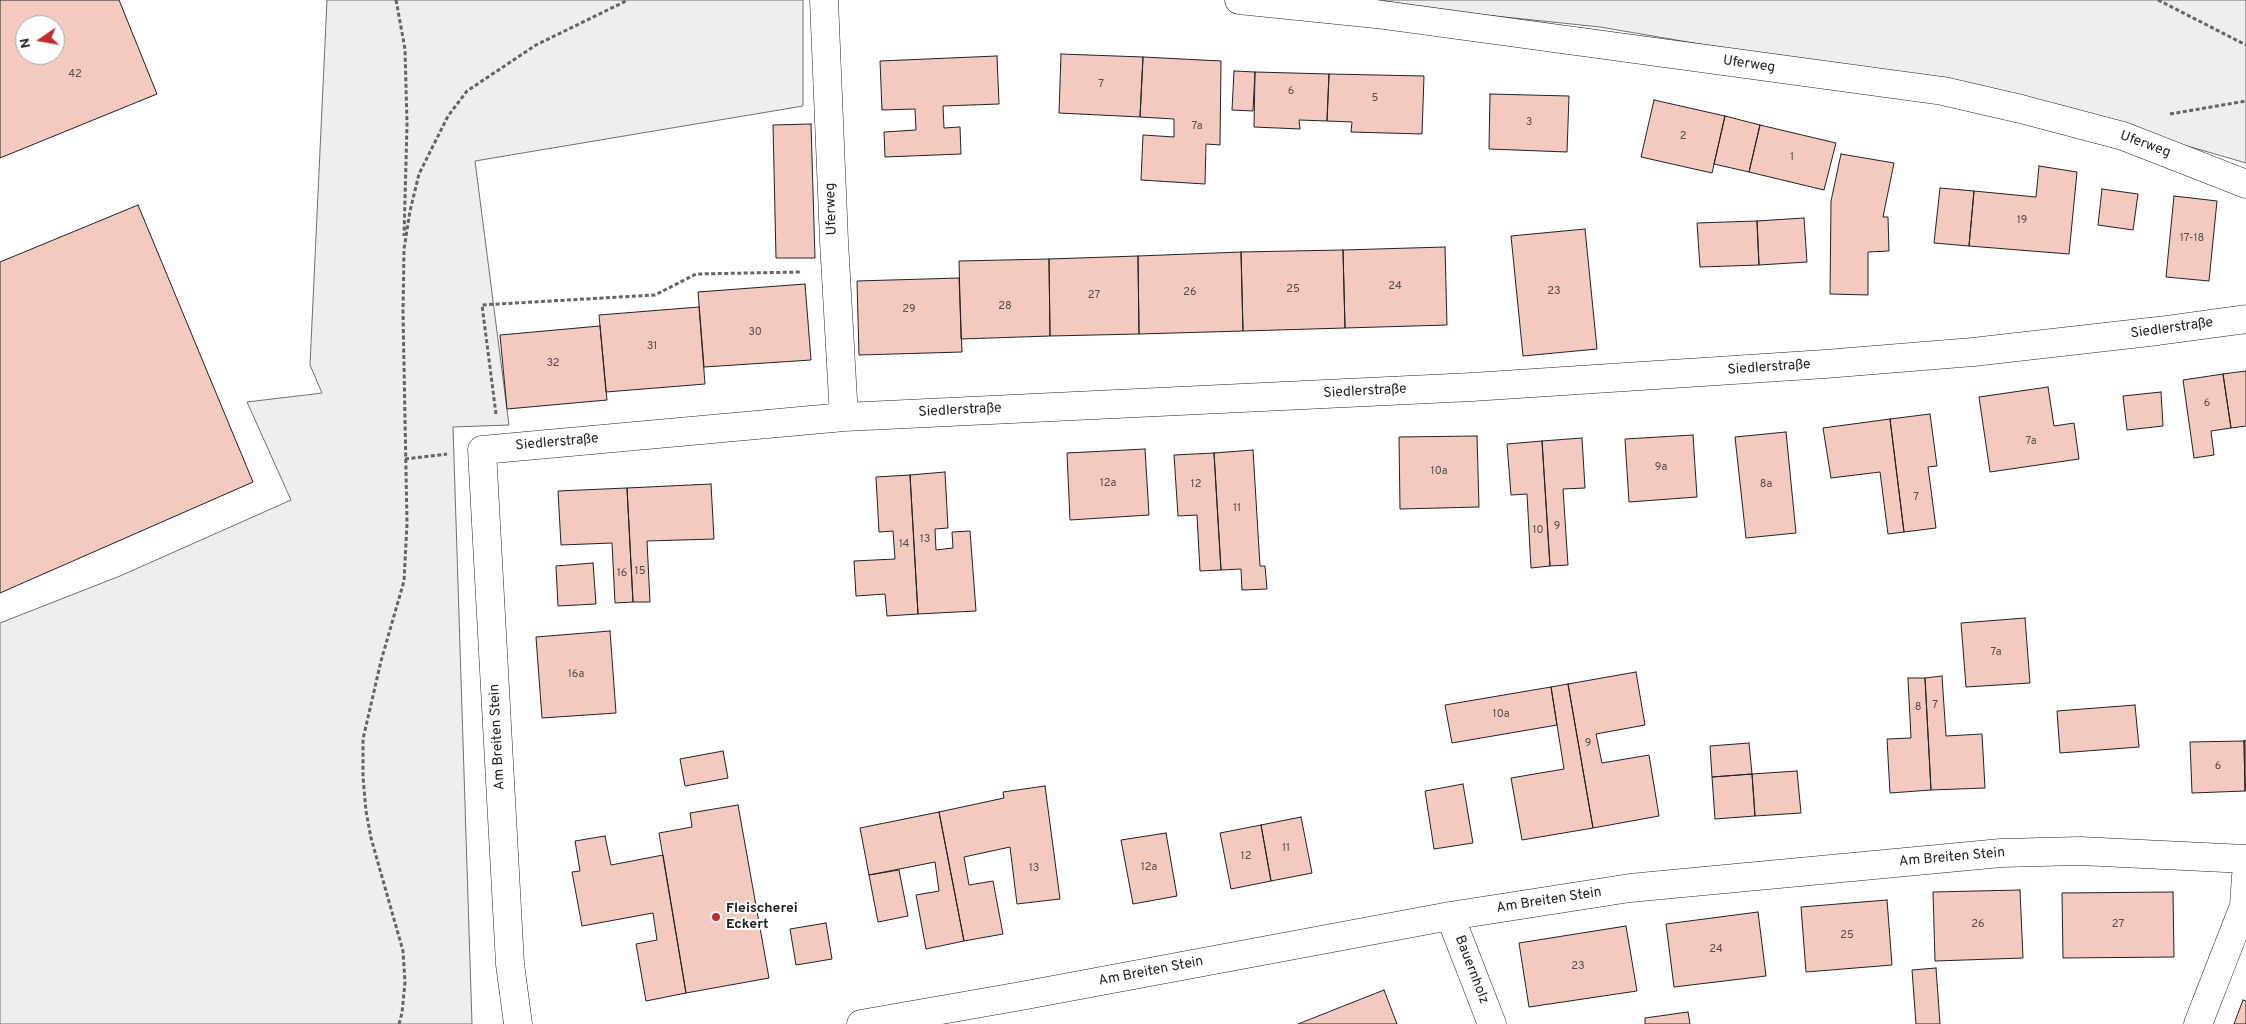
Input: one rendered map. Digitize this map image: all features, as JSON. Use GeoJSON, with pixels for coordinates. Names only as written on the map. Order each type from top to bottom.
{"type":"FeatureCollection","features":[{"type":"Feature","properties":{"kind":"street","name":"Uferweg"},"geometry":{"type":"LineString","coordinates":[[824,0],[844,417]]}},
{"type":"Feature","properties":{"kind":"street","name":"Uferweg"},"geometry":{"type":"LineString","coordinates":[[1239,0],[1386,15],[1943,91],[2123,136],[2246,184]]}},
{"type":"Feature","properties":{"kind":"street","name":"Siedlerstraße"},"geometry":{"type":"LineString","coordinates":[[491,449],[844,417],[1481,386],[1825,364],[1973,352],[2158,332],[2246,319]]}},
{"type":"Feature","properties":{"kind":"street","name":"Am Breiten Stein"},"geometry":{"type":"LineString","coordinates":[[491,449],[510,964],[518,1024]]}},
{"type":"Feature","properties":{"kind":"street","name":"Am Breiten Stein"},"geometry":{"type":"LineString","coordinates":[[861,1024],[1450,916],[1630,888],[2001,853],[2080,851],[2246,859]]}},
{"type":"Feature","properties":{"kind":"street"},"geometry":{"type":"LineString","coordinates":[[2198,1024],[2244,906],[2246,876]]}},
{"type":"Feature","properties":{"kind":"street","name":"Bauernholz"},"geometry":{"type":"LineString","coordinates":[[1450,916],[1492,1024]]}},
{"type":"Feature","properties":{"kind":"path"},"geometry":{"type":"LineString","coordinates":[[396,0],[405,58],[407,124],[404,250],[407,524],[404,581],[381,661],[363,739],[362,777],[371,838],[403,952],[405,982],[399,1024]]}},
{"type":"Feature","properties":{"kind":"path"},"geometry":{"type":"LineString","coordinates":[[404,250],[410,211],[419,174],[448,116],[467,91],[536,45],[628,0]]}},
{"type":"Feature","properties":{"kind":"path"},"geometry":{"type":"LineString","coordinates":[[2158,0],[2246,45]]}},
{"type":"Feature","properties":{"kind":"path"},"geometry":{"type":"LineString","coordinates":[[2123,136],[2150,117],[2246,101]]}},
{"type":"Feature","properties":{"kind":"path"},"geometry":{"type":"LineString","coordinates":[[491,449],[482,305],[656,295],[696,274],[836,272]]}},
{"type":"Feature","properties":{"kind":"shaded area"},"geometry":{"type":"Polygon","coordinates":[[[327,0],[803,0],[803,106],[475,161],[509,425],[453,427],[472,1024],[0,1024],[0,623],[120,576],[291,500],[247,402],[322,393],[310,365],[327,0]]]}},
{"type":"Feature","properties":{"kind":"shaded area"},"geometry":{"type":"Polygon","coordinates":[[[1342,0],[2246,0],[2246,163],[2029,100],[1600,27],[1342,0]]]}},
{"type":"Feature","properties":{"kind":"building"},"geometry":{"type":"Polygon","coordinates":[[[0,0],[119,0],[157,94],[0,158],[0,0]]]}},
{"type":"Feature","properties":{"kind":"building"},"geometry":{"type":"Polygon","coordinates":[[[1061,54],[1143,57],[1140,117],[1059,113],[1061,54]]]}},
{"type":"Feature","properties":{"kind":"building"},"geometry":{"type":"Polygon","coordinates":[[[997,56],[999,104],[943,106],[944,128],[960,127],[961,154],[885,157],[884,132],[916,130],[915,109],[882,110],[880,61],[997,56]]]}},
{"type":"Feature","properties":{"kind":"building"},"geometry":{"type":"Polygon","coordinates":[[[1143,57],[1221,61],[1220,145],[1206,144],[1205,184],[1141,180],[1143,135],[1174,137],[1174,119],[1140,117],[1143,57]]]}},
{"type":"Feature","properties":{"kind":"building"},"geometry":{"type":"Polygon","coordinates":[[[1234,71],[1255,72],[1253,111],[1232,110],[1234,71]]]}},
{"type":"Feature","properties":{"kind":"building"},"geometry":{"type":"Polygon","coordinates":[[[1255,72],[1329,74],[1327,121],[1299,120],[1300,129],[1254,127],[1255,72]]]}},
{"type":"Feature","properties":{"kind":"building"},"geometry":{"type":"Polygon","coordinates":[[[1329,74],[1424,76],[1422,134],[1351,132],[1352,122],[1327,121],[1329,74]]]}},
{"type":"Feature","properties":{"kind":"building"},"geometry":{"type":"Polygon","coordinates":[[[1490,94],[1569,96],[1567,152],[1489,149],[1490,94]]]}},
{"type":"Feature","properties":{"kind":"building"},"geometry":{"type":"Polygon","coordinates":[[[1654,100],[1725,116],[1712,173],[1641,157],[1654,100]]]}},
{"type":"Feature","properties":{"kind":"building"},"geometry":{"type":"Polygon","coordinates":[[[1725,116],[1760,125],[1749,172],[1714,164],[1725,116]]]}},
{"type":"Feature","properties":{"kind":"building"},"geometry":{"type":"Polygon","coordinates":[[[811,124],[815,258],[776,258],[773,125],[811,124]]]}},
{"type":"Feature","properties":{"kind":"building"},"geometry":{"type":"Polygon","coordinates":[[[1760,125],[1836,143],[1824,190],[1749,172],[1760,125]]]}},
{"type":"Feature","properties":{"kind":"building"},"geometry":{"type":"Polygon","coordinates":[[[1841,154],[1894,163],[1883,217],[1888,217],[1889,251],[1868,252],[1868,295],[1830,294],[1831,201],[1841,154]]]}},
{"type":"Feature","properties":{"kind":"building"},"geometry":{"type":"Polygon","coordinates":[[[2039,166],[2077,172],[2069,254],[1969,246],[1974,191],[2036,197],[2039,166]]]}},
{"type":"Feature","properties":{"kind":"building"},"geometry":{"type":"Polygon","coordinates":[[[1940,188],[1974,191],[1969,246],[1934,243],[1940,188]]]}},
{"type":"Feature","properties":{"kind":"building"},"geometry":{"type":"Polygon","coordinates":[[[2102,189],[2138,194],[2133,230],[2098,225],[2102,189]]]}},
{"type":"Feature","properties":{"kind":"building"},"geometry":{"type":"Polygon","coordinates":[[[2174,196],[2217,201],[2209,281],[2166,277],[2174,196]]]}},
{"type":"Feature","properties":{"kind":"building"},"geometry":{"type":"Polygon","coordinates":[[[138,205],[253,482],[0,593],[0,262],[138,205]]]}},
{"type":"Feature","properties":{"kind":"building"},"geometry":{"type":"Polygon","coordinates":[[[1804,218],[1807,262],[1759,265],[1757,221],[1804,218]]]}},
{"type":"Feature","properties":{"kind":"building"},"geometry":{"type":"Polygon","coordinates":[[[1757,221],[1759,265],[1700,267],[1697,223],[1757,221]]]}},
{"type":"Feature","properties":{"kind":"building"},"geometry":{"type":"Polygon","coordinates":[[[1585,229],[1597,349],[1523,356],[1511,236],[1585,229]]]}},
{"type":"Feature","properties":{"kind":"building"},"geometry":{"type":"Polygon","coordinates":[[[1445,247],[1447,325],[1345,328],[1343,250],[1445,247]]]}},
{"type":"Feature","properties":{"kind":"building"},"geometry":{"type":"Polygon","coordinates":[[[1343,250],[1345,328],[1243,331],[1241,252],[1343,250]]]}},
{"type":"Feature","properties":{"kind":"building"},"geometry":{"type":"Polygon","coordinates":[[[1241,252],[1243,331],[1139,334],[1138,256],[1241,252]]]}},
{"type":"Feature","properties":{"kind":"building"},"geometry":{"type":"Polygon","coordinates":[[[1138,256],[1139,334],[1050,336],[1049,259],[1138,256]]]}},
{"type":"Feature","properties":{"kind":"building"},"geometry":{"type":"Polygon","coordinates":[[[1049,259],[1050,336],[961,339],[959,261],[1049,259]]]}},
{"type":"Feature","properties":{"kind":"building"},"geometry":{"type":"Polygon","coordinates":[[[959,278],[962,352],[859,355],[857,281],[959,278]]]}},
{"type":"Feature","properties":{"kind":"building"},"geometry":{"type":"Polygon","coordinates":[[[805,284],[811,360],[704,367],[698,292],[805,284]]]}},
{"type":"Feature","properties":{"kind":"building"},"geometry":{"type":"Polygon","coordinates":[[[699,307],[705,384],[606,392],[599,315],[699,307]]]}},
{"type":"Feature","properties":{"kind":"building"},"geometry":{"type":"Polygon","coordinates":[[[600,326],[607,400],[507,409],[500,335],[600,326]]]}},
{"type":"Feature","properties":{"kind":"building"},"geometry":{"type":"Polygon","coordinates":[[[2246,371],[2246,426],[2231,428],[2223,374],[2246,371]]]}},
{"type":"Feature","properties":{"kind":"building"},"geometry":{"type":"Polygon","coordinates":[[[2223,374],[2231,428],[2211,431],[2214,455],[2194,458],[2183,380],[2223,374]]]}},
{"type":"Feature","properties":{"kind":"building"},"geometry":{"type":"Polygon","coordinates":[[[2048,387],[2054,426],[2074,423],[2079,459],[1990,472],[1979,397],[2048,387]]]}},
{"type":"Feature","properties":{"kind":"building"},"geometry":{"type":"Polygon","coordinates":[[[2161,392],[2163,426],[2127,430],[2123,396],[2161,392]]]}},
{"type":"Feature","properties":{"kind":"building"},"geometry":{"type":"Polygon","coordinates":[[[1930,414],[1937,466],[1928,467],[1936,528],[1904,532],[1890,419],[1930,414]]]}},
{"type":"Feature","properties":{"kind":"building"},"geometry":{"type":"Polygon","coordinates":[[[1890,419],[1904,532],[1888,534],[1880,472],[1831,478],[1823,428],[1890,419]]]}},
{"type":"Feature","properties":{"kind":"building"},"geometry":{"type":"Polygon","coordinates":[[[1786,432],[1796,533],[1746,538],[1735,437],[1786,432]]]}},
{"type":"Feature","properties":{"kind":"building"},"geometry":{"type":"Polygon","coordinates":[[[1693,435],[1697,497],[1629,502],[1625,439],[1693,435]]]}},
{"type":"Feature","properties":{"kind":"building"},"geometry":{"type":"Polygon","coordinates":[[[1477,436],[1479,507],[1400,509],[1399,437],[1477,436]]]}},
{"type":"Feature","properties":{"kind":"building"},"geometry":{"type":"Polygon","coordinates":[[[1582,438],[1585,488],[1563,489],[1568,565],[1550,566],[1542,441],[1582,438]]]}},
{"type":"Feature","properties":{"kind":"building"},"geometry":{"type":"Polygon","coordinates":[[[1542,441],[1550,566],[1531,568],[1527,494],[1511,495],[1507,444],[1542,441]]]}},
{"type":"Feature","properties":{"kind":"building"},"geometry":{"type":"Polygon","coordinates":[[[1145,449],[1149,515],[1070,520],[1067,453],[1145,449]]]}},
{"type":"Feature","properties":{"kind":"building"},"geometry":{"type":"Polygon","coordinates":[[[1253,450],[1260,566],[1265,566],[1267,589],[1242,590],[1241,569],[1221,570],[1214,453],[1253,450]]]}},
{"type":"Feature","properties":{"kind":"building"},"geometry":{"type":"Polygon","coordinates":[[[1214,453],[1221,570],[1200,571],[1197,515],[1178,516],[1174,455],[1214,453]]]}},
{"type":"Feature","properties":{"kind":"building"},"geometry":{"type":"Polygon","coordinates":[[[945,472],[948,528],[935,529],[936,550],[953,548],[952,532],[970,531],[976,611],[918,614],[910,475],[945,472]]]}},
{"type":"Feature","properties":{"kind":"building"},"geometry":{"type":"Polygon","coordinates":[[[910,475],[918,614],[887,616],[885,594],[856,596],[854,561],[895,559],[893,531],[879,532],[876,477],[910,475]]]}},
{"type":"Feature","properties":{"kind":"building"},"geometry":{"type":"Polygon","coordinates":[[[711,484],[714,539],[647,541],[650,602],[633,602],[627,488],[711,484]]]}},
{"type":"Feature","properties":{"kind":"building"},"geometry":{"type":"Polygon","coordinates":[[[627,488],[633,602],[615,603],[612,543],[561,545],[558,491],[627,488]]]}},
{"type":"Feature","properties":{"kind":"building"},"geometry":{"type":"Polygon","coordinates":[[[593,563],[596,604],[558,606],[556,566],[593,563]]]}},
{"type":"Feature","properties":{"kind":"building"},"geometry":{"type":"Polygon","coordinates":[[[2025,618],[2030,683],[1966,687],[1961,623],[2025,618]]]}},
{"type":"Feature","properties":{"kind":"building"},"geometry":{"type":"Polygon","coordinates":[[[610,631],[616,713],[542,718],[536,637],[610,631]]]}},
{"type":"Feature","properties":{"kind":"building"},"geometry":{"type":"Polygon","coordinates":[[[1636,672],[1645,725],[1596,734],[1602,763],[1649,755],[1659,816],[1593,828],[1568,684],[1636,672]]]}},
{"type":"Feature","properties":{"kind":"building"},"geometry":{"type":"Polygon","coordinates":[[[1942,676],[1946,736],[1982,734],[1985,788],[1931,790],[1925,678],[1942,676]]]}},
{"type":"Feature","properties":{"kind":"building"},"geometry":{"type":"Polygon","coordinates":[[[1908,678],[1925,678],[1931,790],[1890,793],[1887,739],[1911,738],[1908,678]]]}},
{"type":"Feature","properties":{"kind":"building"},"geometry":{"type":"Polygon","coordinates":[[[1568,684],[1593,828],[1522,840],[1511,778],[1564,769],[1551,687],[1568,684]]]}},
{"type":"Feature","properties":{"kind":"building"},"geometry":{"type":"Polygon","coordinates":[[[1551,687],[1557,725],[1452,743],[1445,705],[1551,687]]]}},
{"type":"Feature","properties":{"kind":"building"},"geometry":{"type":"Polygon","coordinates":[[[2135,705],[2139,747],[2060,753],[2057,711],[2135,705]]]}},
{"type":"Feature","properties":{"kind":"building"},"geometry":{"type":"Polygon","coordinates":[[[2246,740],[2246,791],[2245,791],[2244,741],[2246,740]]]}},
{"type":"Feature","properties":{"kind":"building"},"geometry":{"type":"Polygon","coordinates":[[[2244,741],[2245,791],[2192,793],[2190,742],[2244,741]]]}},
{"type":"Feature","properties":{"kind":"building"},"geometry":{"type":"Polygon","coordinates":[[[1749,743],[1752,774],[1712,777],[1710,746],[1749,743]]]}},
{"type":"Feature","properties":{"kind":"building"},"geometry":{"type":"Polygon","coordinates":[[[723,751],[728,778],[685,786],[680,759],[723,751]]]}},
{"type":"Feature","properties":{"kind":"building"},"geometry":{"type":"Polygon","coordinates":[[[1797,771],[1801,813],[1755,816],[1752,774],[1797,771]]]}},
{"type":"Feature","properties":{"kind":"building"},"geometry":{"type":"Polygon","coordinates":[[[1752,774],[1755,816],[1715,819],[1712,777],[1752,774]]]}},
{"type":"Feature","properties":{"kind":"building"},"geometry":{"type":"Polygon","coordinates":[[[1463,784],[1473,843],[1434,849],[1425,791],[1463,784]]]}},
{"type":"Feature","properties":{"kind":"building"},"geometry":{"type":"Polygon","coordinates":[[[1045,786],[1060,899],[1017,904],[1010,847],[964,857],[969,885],[993,881],[1003,934],[964,941],[939,812],[1004,798],[1003,792],[1045,786]]]}},
{"type":"Feature","properties":{"kind":"building","name":"Fleischerei Eckert"},"geometry":{"type":"Polygon","coordinates":[[[738,805],[769,978],[686,993],[659,833],[692,827],[690,813],[738,805]]]}},
{"type":"Feature","properties":{"kind":"building"},"geometry":{"type":"Polygon","coordinates":[[[939,812],[964,941],[926,949],[916,895],[939,891],[935,862],[869,875],[860,828],[939,812]]]}},
{"type":"Feature","properties":{"kind":"building"},"geometry":{"type":"Polygon","coordinates":[[[1301,817],[1312,873],[1271,881],[1261,825],[1301,817]]]}},
{"type":"Feature","properties":{"kind":"building"},"geometry":{"type":"Polygon","coordinates":[[[1261,825],[1271,881],[1231,889],[1220,833],[1261,825]]]}},
{"type":"Feature","properties":{"kind":"building"},"geometry":{"type":"Polygon","coordinates":[[[1166,833],[1177,896],[1133,904],[1121,840],[1166,833]]]}},
{"type":"Feature","properties":{"kind":"building"},"geometry":{"type":"Polygon","coordinates":[[[605,836],[611,865],[663,855],[686,993],[646,1001],[636,944],[657,940],[653,913],[582,926],[572,872],[580,871],[575,841],[605,836]]]}},
{"type":"Feature","properties":{"kind":"building"},"geometry":{"type":"Polygon","coordinates":[[[899,870],[908,916],[878,922],[869,875],[899,870]]]}},
{"type":"Feature","properties":{"kind":"building"},"geometry":{"type":"Polygon","coordinates":[[[2020,890],[2023,958],[1935,961],[1933,892],[2020,890]]]}},
{"type":"Feature","properties":{"kind":"building"},"geometry":{"type":"Polygon","coordinates":[[[2173,892],[2174,957],[2063,958],[2062,893],[2173,892]]]}},
{"type":"Feature","properties":{"kind":"building"},"geometry":{"type":"Polygon","coordinates":[[[1887,900],[1892,965],[1806,972],[1801,907],[1887,900]]]}},
{"type":"Feature","properties":{"kind":"building"},"geometry":{"type":"Polygon","coordinates":[[[1758,912],[1766,976],[1674,987],[1666,924],[1758,912]]]}},
{"type":"Feature","properties":{"kind":"building"},"geometry":{"type":"Polygon","coordinates":[[[826,923],[832,959],[796,965],[790,929],[826,923]]]}},
{"type":"Feature","properties":{"kind":"building"},"geometry":{"type":"Polygon","coordinates":[[[1626,926],[1637,991],[1529,1007],[1519,943],[1626,926]]]}},
{"type":"Feature","properties":{"kind":"building"},"geometry":{"type":"Polygon","coordinates":[[[1936,968],[1940,1024],[1916,1024],[1912,970],[1936,968]]]}},
{"type":"Feature","properties":{"kind":"building"},"geometry":{"type":"Polygon","coordinates":[[[1384,990],[1397,1024],[1298,1024],[1384,990]]]}},
{"type":"Feature","properties":{"kind":"building"},"geometry":{"type":"Polygon","coordinates":[[[2243,1000],[2246,1001],[2246,1024],[2234,1024],[2243,1000]]]}},
{"type":"Feature","properties":{"kind":"building"},"geometry":{"type":"Polygon","coordinates":[[[1688,1012],[1690,1024],[1645,1024],[1645,1018],[1688,1012]]]}},
{"type":"Feature","properties":{"kind":"place","name":"Fleischerei Eckert"},"geometry":{"type":"Point","coordinates":[716,917]}}]}
